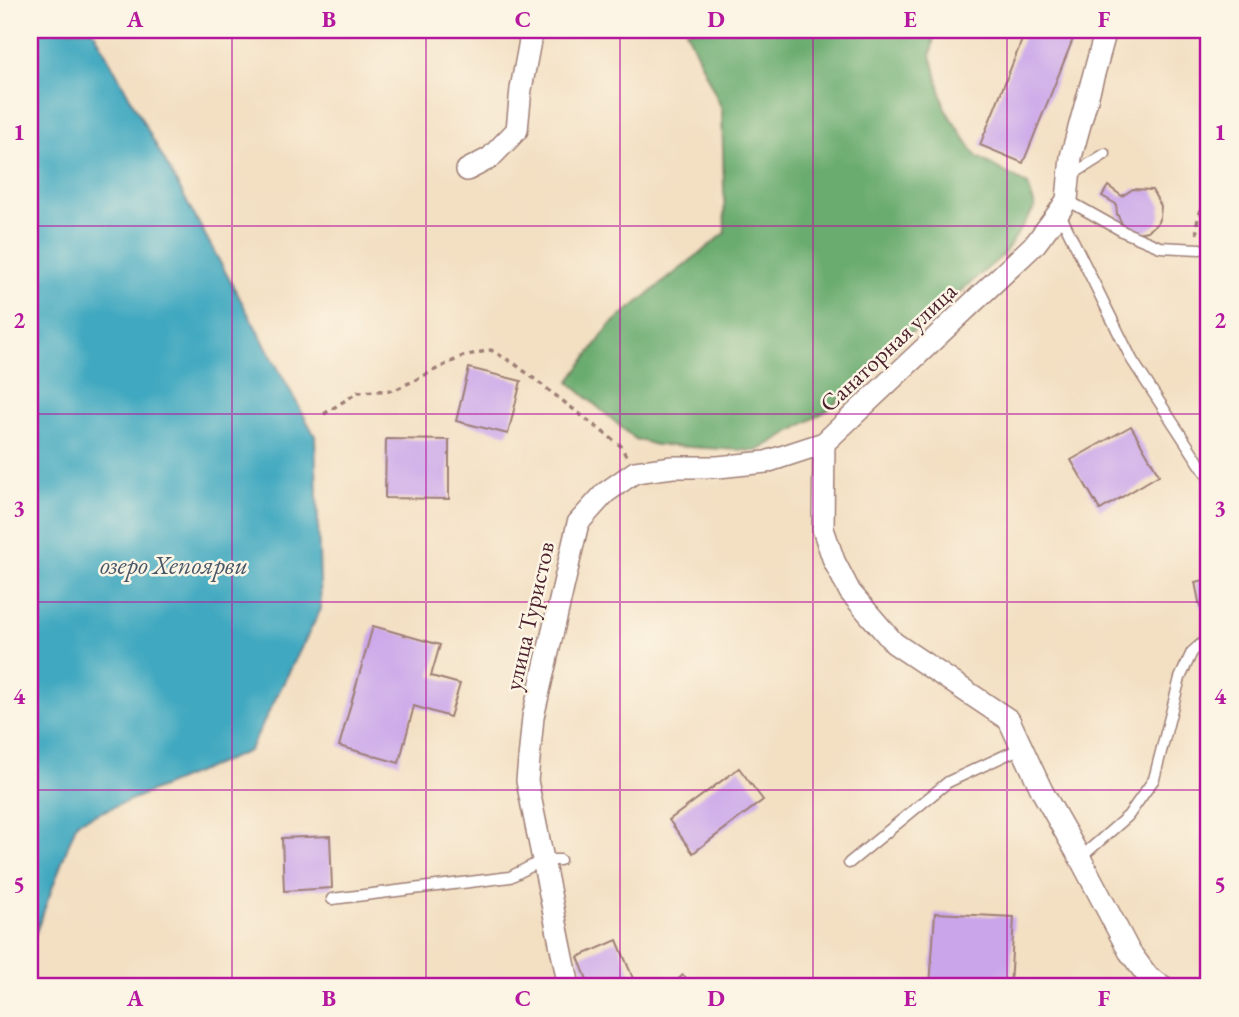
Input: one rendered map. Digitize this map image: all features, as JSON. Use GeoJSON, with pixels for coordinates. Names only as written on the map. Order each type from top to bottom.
{"type":"FeatureCollection","features":[{"type":"Feature","properties":{"kind":"street"},"geometry":{"type":"LineString","coordinates":[[467,170],[490,158],[517,130],[520,89],[532,30]]}},
{"type":"Feature","properties":{"kind":"street"},"geometry":{"type":"LineString","coordinates":[[1063,206],[1071,157],[1106,30]]}},
{"type":"Feature","properties":{"kind":"street","name":"Санаторная улица"},"geometry":{"type":"LineString","coordinates":[[1063,206],[1036,243],[824,443],[823,529],[834,561],[850,592],[894,643],[1009,720],[1042,792],[1129,951],[1154,984]]}},
{"type":"Feature","properties":{"kind":"street","name":"улица Туристов"},"geometry":{"type":"LineString","coordinates":[[569,987],[552,860],[527,781],[533,717],[578,523],[605,493],[635,472],[766,462],[824,443]]}},
{"type":"Feature","properties":{"kind":"lane"},"geometry":{"type":"LineString","coordinates":[[1068,178],[1105,154]]}},
{"type":"Feature","properties":{"kind":"lane"},"geometry":{"type":"LineString","coordinates":[[1063,206],[1160,247],[1200,250]]}},
{"type":"Feature","properties":{"kind":"lane"},"geometry":{"type":"LineString","coordinates":[[1063,206],[1132,360],[1209,478]]}},
{"type":"Feature","properties":{"kind":"lane"},"geometry":{"type":"LineString","coordinates":[[1080,858],[1128,816],[1154,779],[1180,678],[1192,652],[1209,637]]}},
{"type":"Feature","properties":{"kind":"lane"},"geometry":{"type":"LineString","coordinates":[[849,863],[948,782],[1021,748]]}},
{"type":"Feature","properties":{"kind":"lane"},"geometry":{"type":"LineString","coordinates":[[332,899],[510,877],[552,860]]}},
{"type":"Feature","properties":{"kind":"path"},"geometry":{"type":"LineString","coordinates":[[1200,250],[1195,227],[1209,198]]}},
{"type":"Feature","properties":{"kind":"path"},"geometry":{"type":"LineString","coordinates":[[324,414],[358,392],[395,390],[463,356],[491,350],[515,364],[621,446],[635,472]]}},
{"type":"Feature","properties":{"kind":"green space"},"geometry":{"type":"Polygon","coordinates":[[[686,30],[935,30],[931,55],[945,109],[976,156],[1028,185],[1035,207],[1003,255],[903,340],[828,410],[757,451],[656,445],[635,439],[569,382],[611,324],[725,233],[722,109],[686,30]]]}},
{"type":"Feature","properties":{"kind":"water","name":"озеро Хепоярви"},"geometry":{"type":"Polygon","coordinates":[[[30,30],[93,30],[315,436],[321,609],[249,751],[77,822],[30,948],[30,30]]]}},
{"type":"Feature","properties":{"kind":"building"},"geometry":{"type":"Polygon","coordinates":[[[1026,30],[1050,30],[1073,39],[1023,163],[980,145],[1026,30]]]}},
{"type":"Feature","properties":{"kind":"building"},"geometry":{"type":"Polygon","coordinates":[[[1108,186],[1122,196],[1133,189],[1152,190],[1161,206],[1157,224],[1147,231],[1137,233],[1123,226],[1116,204],[1102,196],[1108,186]]]}},
{"type":"Feature","properties":{"kind":"building"},"geometry":{"type":"Polygon","coordinates":[[[469,368],[521,381],[508,434],[456,421],[469,368]]]}},
{"type":"Feature","properties":{"kind":"building"},"geometry":{"type":"Polygon","coordinates":[[[1131,426],[1159,475],[1100,510],[1071,460],[1131,426]]]}},
{"type":"Feature","properties":{"kind":"building"},"geometry":{"type":"Polygon","coordinates":[[[386,439],[449,440],[449,499],[385,498],[386,439]]]}},
{"type":"Feature","properties":{"kind":"building"},"geometry":{"type":"Polygon","coordinates":[[[1209,579],[1209,605],[1200,607],[1195,582],[1209,579]]]}},
{"type":"Feature","properties":{"kind":"building"},"geometry":{"type":"Polygon","coordinates":[[[373,626],[440,645],[431,676],[460,684],[450,717],[414,706],[399,763],[339,746],[373,626]]]}},
{"type":"Feature","properties":{"kind":"building"},"geometry":{"type":"Polygon","coordinates":[[[739,768],[763,800],[693,853],[669,820],[739,768]]]}},
{"type":"Feature","properties":{"kind":"building"},"geometry":{"type":"Polygon","coordinates":[[[330,836],[332,888],[284,891],[282,838],[330,836]]]}},
{"type":"Feature","properties":{"kind":"building"},"geometry":{"type":"Polygon","coordinates":[[[935,913],[1014,917],[1010,987],[930,987],[935,913]]]}},
{"type":"Feature","properties":{"kind":"building"},"geometry":{"type":"Polygon","coordinates":[[[617,940],[635,983],[626,987],[590,987],[578,957],[617,940]]]}},
{"type":"Feature","properties":{"kind":"building"},"geometry":{"type":"Polygon","coordinates":[[[683,975],[695,987],[670,987],[683,975]]]}}]}
